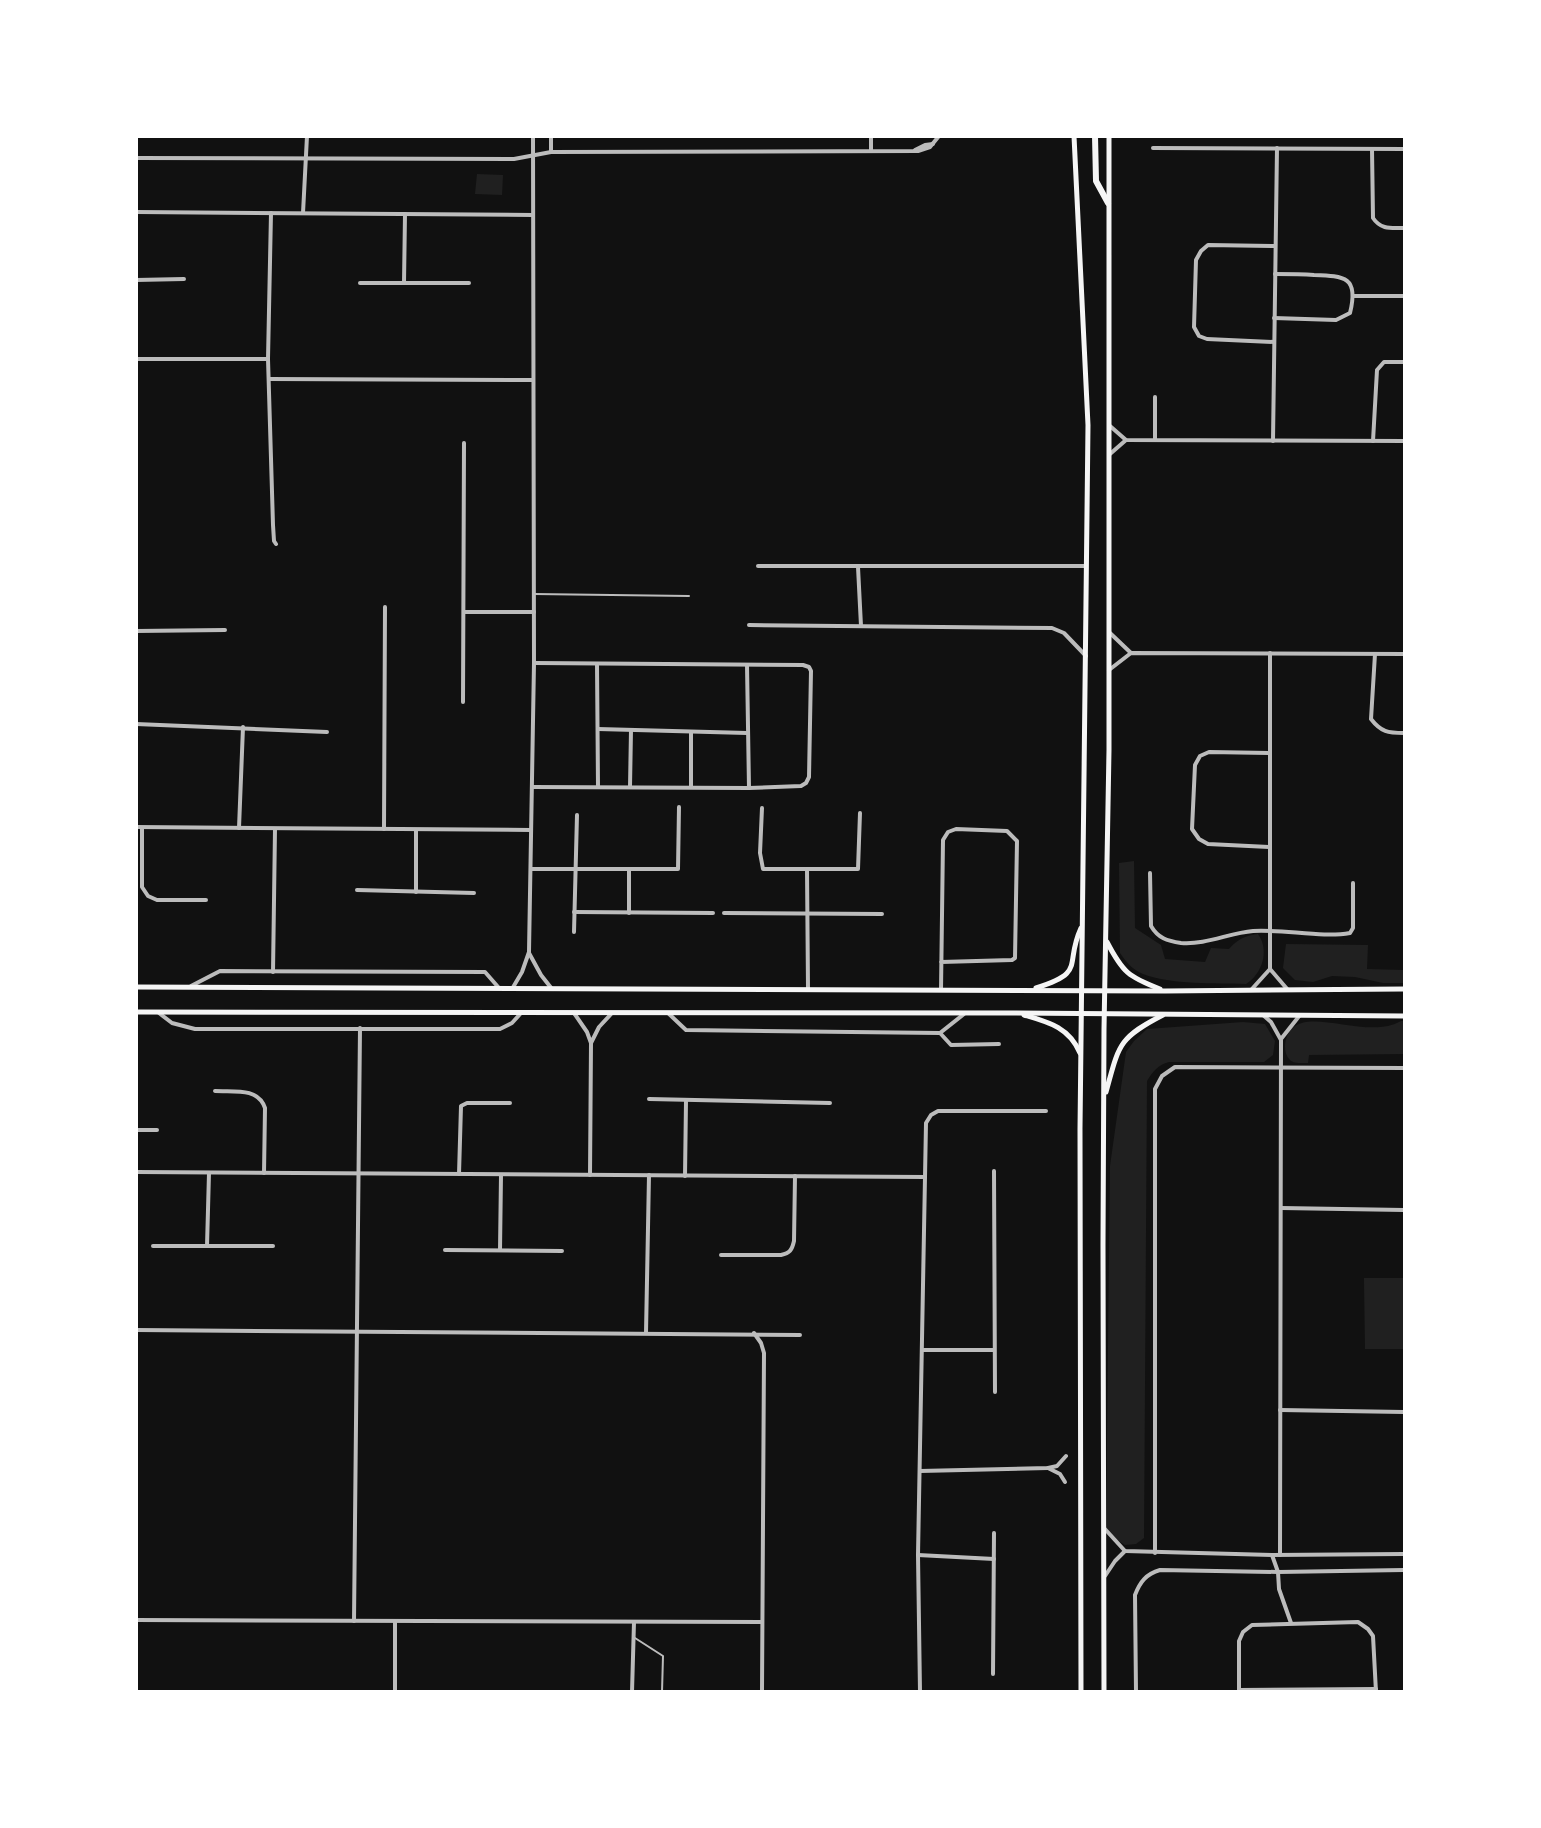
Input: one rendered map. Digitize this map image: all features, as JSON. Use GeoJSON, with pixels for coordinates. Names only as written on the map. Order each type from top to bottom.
{"type":"FeatureCollection","features":[{"type":"Feature","properties":{"kind":"main road"},"geometry":{"type":"LineString","coordinates":[[1074,136],[1088,425],[1081,1059],[1081,1692]]}},
{"type":"Feature","properties":{"kind":"main road"},"geometry":{"type":"LineString","coordinates":[[1095,136],[1095,181],[1108,203]]}},
{"type":"Feature","properties":{"kind":"main road"},"geometry":{"type":"LineString","coordinates":[[1104,1692],[1104,1100],[1110,454],[1109,136]]}},
{"type":"Feature","properties":{"kind":"main road"},"geometry":{"type":"LineString","coordinates":[[1029,990],[1058,981],[1070,971],[1076,940],[1082,926]]}},
{"type":"Feature","properties":{"kind":"main road"},"geometry":{"type":"LineString","coordinates":[[1106,940],[1116,961],[1126,973],[1165,991]]}},
{"type":"Feature","properties":{"kind":"main road"},"geometry":{"type":"LineString","coordinates":[[136,987],[1165,991],[1404,989]]}},
{"type":"Feature","properties":{"kind":"main road"},"geometry":{"type":"LineString","coordinates":[[136,1012],[1404,1016]]}},
{"type":"Feature","properties":{"kind":"main road"},"geometry":{"type":"LineString","coordinates":[[1016,1013],[1051,1023],[1062,1029],[1074,1042],[1081,1059]]}},
{"type":"Feature","properties":{"kind":"main road"},"geometry":{"type":"LineString","coordinates":[[1104,1100],[1117,1053],[1124,1041],[1138,1028],[1163,1014]]}},
{"type":"Feature","properties":{"kind":"street"},"geometry":{"type":"LineString","coordinates":[[303,213],[307,136]]}},
{"type":"Feature","properties":{"kind":"street"},"geometry":{"type":"LineString","coordinates":[[512,988],[522,972],[529,952],[534,663],[533,136]]}},
{"type":"Feature","properties":{"kind":"street"},"geometry":{"type":"LineString","coordinates":[[551,136],[551,152]]}},
{"type":"Feature","properties":{"kind":"street"},"geometry":{"type":"LineString","coordinates":[[871,136],[871,151]]}},
{"type":"Feature","properties":{"kind":"street"},"geometry":{"type":"LineString","coordinates":[[136,158],[514,159],[551,152],[915,150],[933,144],[939,136]]}},
{"type":"Feature","properties":{"kind":"street"},"geometry":{"type":"LineString","coordinates":[[1068,136],[1075,144]]}},
{"type":"Feature","properties":{"kind":"street"},"geometry":{"type":"LineString","coordinates":[[1153,148],[1404,149]]}},
{"type":"Feature","properties":{"kind":"street"},"geometry":{"type":"LineString","coordinates":[[1272,441],[1277,148]]}},
{"type":"Feature","properties":{"kind":"street"},"geometry":{"type":"LineString","coordinates":[[1372,149],[1372,218],[1377,225],[1384,228],[1404,228]]}},
{"type":"Feature","properties":{"kind":"street"},"geometry":{"type":"LineString","coordinates":[[136,212],[533,215]]}},
{"type":"Feature","properties":{"kind":"street"},"geometry":{"type":"LineString","coordinates":[[271,213],[268,359],[273,525],[276,544]]}},
{"type":"Feature","properties":{"kind":"street"},"geometry":{"type":"LineString","coordinates":[[404,283],[405,214]]}},
{"type":"Feature","properties":{"kind":"street"},"geometry":{"type":"LineString","coordinates":[[1274,342],[1208,339],[1199,336],[1194,327],[1196,260],[1201,250],[1208,245],[1275,246]]}},
{"type":"Feature","properties":{"kind":"street"},"geometry":{"type":"LineString","coordinates":[[1274,318],[1336,320],[1350,313],[1353,296],[1352,286],[1339,275],[1275,274]]}},
{"type":"Feature","properties":{"kind":"street"},"geometry":{"type":"LineString","coordinates":[[136,280],[184,279]]}},
{"type":"Feature","properties":{"kind":"street"},"geometry":{"type":"LineString","coordinates":[[360,283],[469,283]]}},
{"type":"Feature","properties":{"kind":"street"},"geometry":{"type":"LineString","coordinates":[[1353,296],[1404,296]]}},
{"type":"Feature","properties":{"kind":"street"},"geometry":{"type":"LineString","coordinates":[[136,359],[268,359]]}},
{"type":"Feature","properties":{"kind":"street"},"geometry":{"type":"LineString","coordinates":[[1372,441],[1377,370],[1384,362],[1404,362]]}},
{"type":"Feature","properties":{"kind":"street"},"geometry":{"type":"LineString","coordinates":[[269,379],[532,380]]}},
{"type":"Feature","properties":{"kind":"street"},"geometry":{"type":"LineString","coordinates":[[1155,397],[1155,440]]}},
{"type":"Feature","properties":{"kind":"street"},"geometry":{"type":"LineString","coordinates":[[1110,426],[1126,440],[1404,441]]}},
{"type":"Feature","properties":{"kind":"street"},"geometry":{"type":"LineString","coordinates":[[1110,454],[1126,440]]}},
{"type":"Feature","properties":{"kind":"street"},"geometry":{"type":"LineString","coordinates":[[463,702],[464,443]]}},
{"type":"Feature","properties":{"kind":"street"},"geometry":{"type":"LineString","coordinates":[[759,566],[1087,566]]}},
{"type":"Feature","properties":{"kind":"street"},"geometry":{"type":"LineString","coordinates":[[858,567],[861,626]]}},
{"type":"Feature","properties":{"kind":"street"},"geometry":{"type":"LineString","coordinates":[[384,829],[385,607]]}},
{"type":"Feature","properties":{"kind":"street"},"geometry":{"type":"LineString","coordinates":[[464,612],[534,612]]}},
{"type":"Feature","properties":{"kind":"street"},"geometry":{"type":"LineString","coordinates":[[749,625],[1052,628],[1064,633],[1087,656]]}},
{"type":"Feature","properties":{"kind":"street"},"geometry":{"type":"LineString","coordinates":[[136,631],[225,630]]}},
{"type":"Feature","properties":{"kind":"street"},"geometry":{"type":"LineString","coordinates":[[1109,632],[1131,653]]}},
{"type":"Feature","properties":{"kind":"street"},"geometry":{"type":"LineString","coordinates":[[1109,670],[1131,653],[1404,654]]}},
{"type":"Feature","properties":{"kind":"street"},"geometry":{"type":"LineString","coordinates":[[1270,653],[1270,969],[1288,990]]}},
{"type":"Feature","properties":{"kind":"street"},"geometry":{"type":"LineString","coordinates":[[1375,654],[1371,719],[1378,729],[1387,733],[1404,733]]}},
{"type":"Feature","properties":{"kind":"street"},"geometry":{"type":"LineString","coordinates":[[533,786],[749,789],[801,786],[809,777],[811,671],[809,667],[803,665],[534,663]]}},
{"type":"Feature","properties":{"kind":"street"},"geometry":{"type":"LineString","coordinates":[[597,664],[598,787]]}},
{"type":"Feature","properties":{"kind":"street"},"geometry":{"type":"LineString","coordinates":[[747,665],[749,789]]}},
{"type":"Feature","properties":{"kind":"street"},"geometry":{"type":"LineString","coordinates":[[136,724],[327,732]]}},
{"type":"Feature","properties":{"kind":"street"},"geometry":{"type":"LineString","coordinates":[[239,828],[243,728]]}},
{"type":"Feature","properties":{"kind":"street"},"geometry":{"type":"LineString","coordinates":[[597,729],[747,733]]}},
{"type":"Feature","properties":{"kind":"street"},"geometry":{"type":"LineString","coordinates":[[630,787],[631,730]]}},
{"type":"Feature","properties":{"kind":"street"},"geometry":{"type":"LineString","coordinates":[[691,732],[691,787]]}},
{"type":"Feature","properties":{"kind":"street"},"geometry":{"type":"LineString","coordinates":[[1269,753],[1209,752],[1200,756],[1195,765],[1192,829],[1198,839],[1208,844],[1269,847]]}},
{"type":"Feature","properties":{"kind":"street"},"geometry":{"type":"LineString","coordinates":[[531,869],[678,869],[679,807]]}},
{"type":"Feature","properties":{"kind":"street"},"geometry":{"type":"LineString","coordinates":[[762,808],[760,853],[763,869],[858,868],[860,813]]}},
{"type":"Feature","properties":{"kind":"street"},"geometry":{"type":"LineString","coordinates":[[574,932],[577,815]]}},
{"type":"Feature","properties":{"kind":"street"},"geometry":{"type":"LineString","coordinates":[[206,900],[157,900],[148,896],[142,887],[139,827],[531,830]]}},
{"type":"Feature","properties":{"kind":"street"},"geometry":{"type":"LineString","coordinates":[[273,972],[275,829]]}},
{"type":"Feature","properties":{"kind":"street"},"geometry":{"type":"LineString","coordinates":[[941,962],[1012,960],[1014,958],[1017,842],[1007,831],[956,829],[948,832],[943,840],[941,962],[941,990]]}},
{"type":"Feature","properties":{"kind":"street"},"geometry":{"type":"LineString","coordinates":[[416,830],[416,892]]}},
{"type":"Feature","properties":{"kind":"street"},"geometry":{"type":"LineString","coordinates":[[628,913],[629,869]]}},
{"type":"Feature","properties":{"kind":"street"},"geometry":{"type":"LineString","coordinates":[[807,869],[808,989]]}},
{"type":"Feature","properties":{"kind":"street"},"geometry":{"type":"LineString","coordinates":[[1150,873],[1151,926],[1162,939],[1182,943],[1205,942],[1251,931],[1350,933],[1353,928],[1353,883]]}},
{"type":"Feature","properties":{"kind":"street"},"geometry":{"type":"LineString","coordinates":[[357,890],[474,893]]}},
{"type":"Feature","properties":{"kind":"street"},"geometry":{"type":"LineString","coordinates":[[574,912],[713,913]]}},
{"type":"Feature","properties":{"kind":"street"},"geometry":{"type":"LineString","coordinates":[[724,913],[882,914]]}},
{"type":"Feature","properties":{"kind":"street"},"geometry":{"type":"LineString","coordinates":[[529,952],[541,975],[552,989]]}},
{"type":"Feature","properties":{"kind":"street"},"geometry":{"type":"LineString","coordinates":[[1251,990],[1270,969]]}},
{"type":"Feature","properties":{"kind":"street"},"geometry":{"type":"LineString","coordinates":[[189,987],[220,971],[485,972],[500,988]]}},
{"type":"Feature","properties":{"kind":"street"},"geometry":{"type":"LineString","coordinates":[[159,1012],[172,1023],[195,1029],[500,1029],[512,1023],[521,1013]]}},
{"type":"Feature","properties":{"kind":"street"},"geometry":{"type":"LineString","coordinates":[[574,1013],[587,1032],[591,1043],[590,1175]]}},
{"type":"Feature","properties":{"kind":"street"},"geometry":{"type":"LineString","coordinates":[[591,1043],[599,1027],[612,1013]]}},
{"type":"Feature","properties":{"kind":"street"},"geometry":{"type":"LineString","coordinates":[[668,1013],[686,1030],[940,1033],[964,1014]]}},
{"type":"Feature","properties":{"kind":"street"},"geometry":{"type":"LineString","coordinates":[[1263,1015],[1281,1040],[1280,1554]]}},
{"type":"Feature","properties":{"kind":"street"},"geometry":{"type":"LineString","coordinates":[[1281,1040],[1300,1015]]}},
{"type":"Feature","properties":{"kind":"street"},"geometry":{"type":"LineString","coordinates":[[354,1621],[360,1028]]}},
{"type":"Feature","properties":{"kind":"street"},"geometry":{"type":"LineString","coordinates":[[940,1033],[951,1045],[999,1044]]}},
{"type":"Feature","properties":{"kind":"street"},"geometry":{"type":"LineString","coordinates":[[1155,1553],[1155,1089],[1162,1076],[1175,1067],[1404,1068]]}},
{"type":"Feature","properties":{"kind":"street"},"geometry":{"type":"LineString","coordinates":[[215,1091],[249,1092],[260,1097],[263,1102],[265,1108],[264,1173]]}},
{"type":"Feature","properties":{"kind":"street"},"geometry":{"type":"LineString","coordinates":[[649,1099],[830,1103]]}},
{"type":"Feature","properties":{"kind":"street"},"geometry":{"type":"LineString","coordinates":[[685,1176],[686,1101]]}},
{"type":"Feature","properties":{"kind":"street"},"geometry":{"type":"LineString","coordinates":[[459,1174],[461,1106],[467,1103],[510,1103]]}},
{"type":"Feature","properties":{"kind":"street"},"geometry":{"type":"LineString","coordinates":[[920,1692],[918,1555],[927,1123],[931,1115],[938,1111],[1046,1111]]}},
{"type":"Feature","properties":{"kind":"street"},"geometry":{"type":"LineString","coordinates":[[136,1130],[157,1130]]}},
{"type":"Feature","properties":{"kind":"street"},"geometry":{"type":"LineString","coordinates":[[994,1171],[994,1392]]}},
{"type":"Feature","properties":{"kind":"street"},"geometry":{"type":"LineString","coordinates":[[136,1172],[925,1177]]}},
{"type":"Feature","properties":{"kind":"street"},"geometry":{"type":"LineString","coordinates":[[207,1246],[210,1173]]}},
{"type":"Feature","properties":{"kind":"street"},"geometry":{"type":"LineString","coordinates":[[500,1250],[501,1174]]}},
{"type":"Feature","properties":{"kind":"street"},"geometry":{"type":"LineString","coordinates":[[646,1333],[649,1175]]}},
{"type":"Feature","properties":{"kind":"street"},"geometry":{"type":"LineString","coordinates":[[721,1255],[781,1255],[792,1249],[795,1176]]}},
{"type":"Feature","properties":{"kind":"street"},"geometry":{"type":"LineString","coordinates":[[1281,1208],[1404,1210]]}},
{"type":"Feature","properties":{"kind":"street"},"geometry":{"type":"LineString","coordinates":[[153,1246],[273,1246]]}},
{"type":"Feature","properties":{"kind":"street"},"geometry":{"type":"LineString","coordinates":[[445,1250],[562,1251]]}},
{"type":"Feature","properties":{"kind":"street"},"geometry":{"type":"LineString","coordinates":[[136,1330],[800,1335]]}},
{"type":"Feature","properties":{"kind":"street"},"geometry":{"type":"LineString","coordinates":[[754,1333],[761,1342],[764,1353],[762,1692]]}},
{"type":"Feature","properties":{"kind":"street"},"geometry":{"type":"LineString","coordinates":[[922,1350],[994,1350]]}},
{"type":"Feature","properties":{"kind":"street"},"geometry":{"type":"LineString","coordinates":[[1280,1410],[1404,1412]]}},
{"type":"Feature","properties":{"kind":"street"},"geometry":{"type":"LineString","coordinates":[[920,1470],[1048,1468],[1057,1466],[1066,1456]]}},
{"type":"Feature","properties":{"kind":"street"},"geometry":{"type":"LineString","coordinates":[[1048,1468],[1060,1474],[1065,1482]]}},
{"type":"Feature","properties":{"kind":"street"},"geometry":{"type":"LineString","coordinates":[[1104,1526],[1125,1551],[1272,1555],[1404,1554]]}},
{"type":"Feature","properties":{"kind":"street"},"geometry":{"type":"LineString","coordinates":[[993,1674],[994,1533]]}},
{"type":"Feature","properties":{"kind":"street"},"geometry":{"type":"LineString","coordinates":[[1104,1579],[1115,1561],[1125,1551]]}},
{"type":"Feature","properties":{"kind":"street"},"geometry":{"type":"LineString","coordinates":[[918,1555],[994,1559]]}},
{"type":"Feature","properties":{"kind":"street"},"geometry":{"type":"LineString","coordinates":[[1272,1555],[1278,1572],[1279,1589],[1291,1624]]}},
{"type":"Feature","properties":{"kind":"street"},"geometry":{"type":"LineString","coordinates":[[1136,1692],[1135,1595],[1139,1584],[1145,1577],[1160,1570],[1278,1572],[1404,1570]]}},
{"type":"Feature","properties":{"kind":"street"},"geometry":{"type":"LineString","coordinates":[[136,1620],[762,1622]]}},
{"type":"Feature","properties":{"kind":"street"},"geometry":{"type":"LineString","coordinates":[[395,1621],[395,1692]]}},
{"type":"Feature","properties":{"kind":"street"},"geometry":{"type":"LineString","coordinates":[[632,1692],[634,1622]]}},
{"type":"Feature","properties":{"kind":"street"},"geometry":{"type":"LineString","coordinates":[[1359,1622],[1373,1636],[1376,1690],[1239,1691],[1239,1641],[1243,1632],[1252,1625],[1359,1622]]}},
{"type":"Feature","properties":{"kind":"lane"},"geometry":{"type":"LineString","coordinates":[[534,594],[689,596]]}},
{"type":"Feature","properties":{"kind":"lane"},"geometry":{"type":"LineString","coordinates":[[634,1638],[663,1656],[662,1692]]}},
{"type":"Feature","properties":{"kind":"shaded area"},"geometry":{"type":"Polygon","coordinates":[[[477,174],[503,175],[502,195],[475,194],[477,174]]]}},
{"type":"Feature","properties":{"kind":"shaded area"},"geometry":{"type":"Polygon","coordinates":[[[1134,861],[1135,928],[1161,945],[1165,959],[1205,962],[1211,948],[1229,949],[1242,938],[1258,934],[1262,941],[1264,955],[1260,968],[1252,980],[1246,984],[1180,982],[1154,978],[1130,965],[1120,953],[1119,863],[1134,861]]]}},
{"type":"Feature","properties":{"kind":"shaded area"},"geometry":{"type":"Polygon","coordinates":[[[1286,944],[1368,945],[1367,969],[1404,970],[1404,983],[1383,983],[1355,977],[1332,976],[1313,982],[1295,980],[1283,968],[1286,944]]]}},
{"type":"Feature","properties":{"kind":"shaded area"},"geometry":{"type":"Polygon","coordinates":[[[1316,1021],[1375,1027],[1389,1026],[1404,1021],[1404,1054],[1309,1055],[1308,1063],[1296,1063],[1287,1056],[1285,1042],[1289,1033],[1295,1026],[1304,1022],[1316,1021]]]}},
{"type":"Feature","properties":{"kind":"shaded area"},"geometry":{"type":"Polygon","coordinates":[[[1243,1022],[1265,1024],[1275,1041],[1273,1055],[1264,1062],[1169,1062],[1156,1069],[1147,1081],[1144,1538],[1136,1544],[1125,1545],[1114,1538],[1106,1528],[1110,1166],[1126,1052],[1147,1029],[1243,1022]]]}},
{"type":"Feature","properties":{"kind":"shaded area"},"geometry":{"type":"Polygon","coordinates":[[[1364,1278],[1404,1278],[1404,1349],[1365,1349],[1364,1278]]]}}]}
